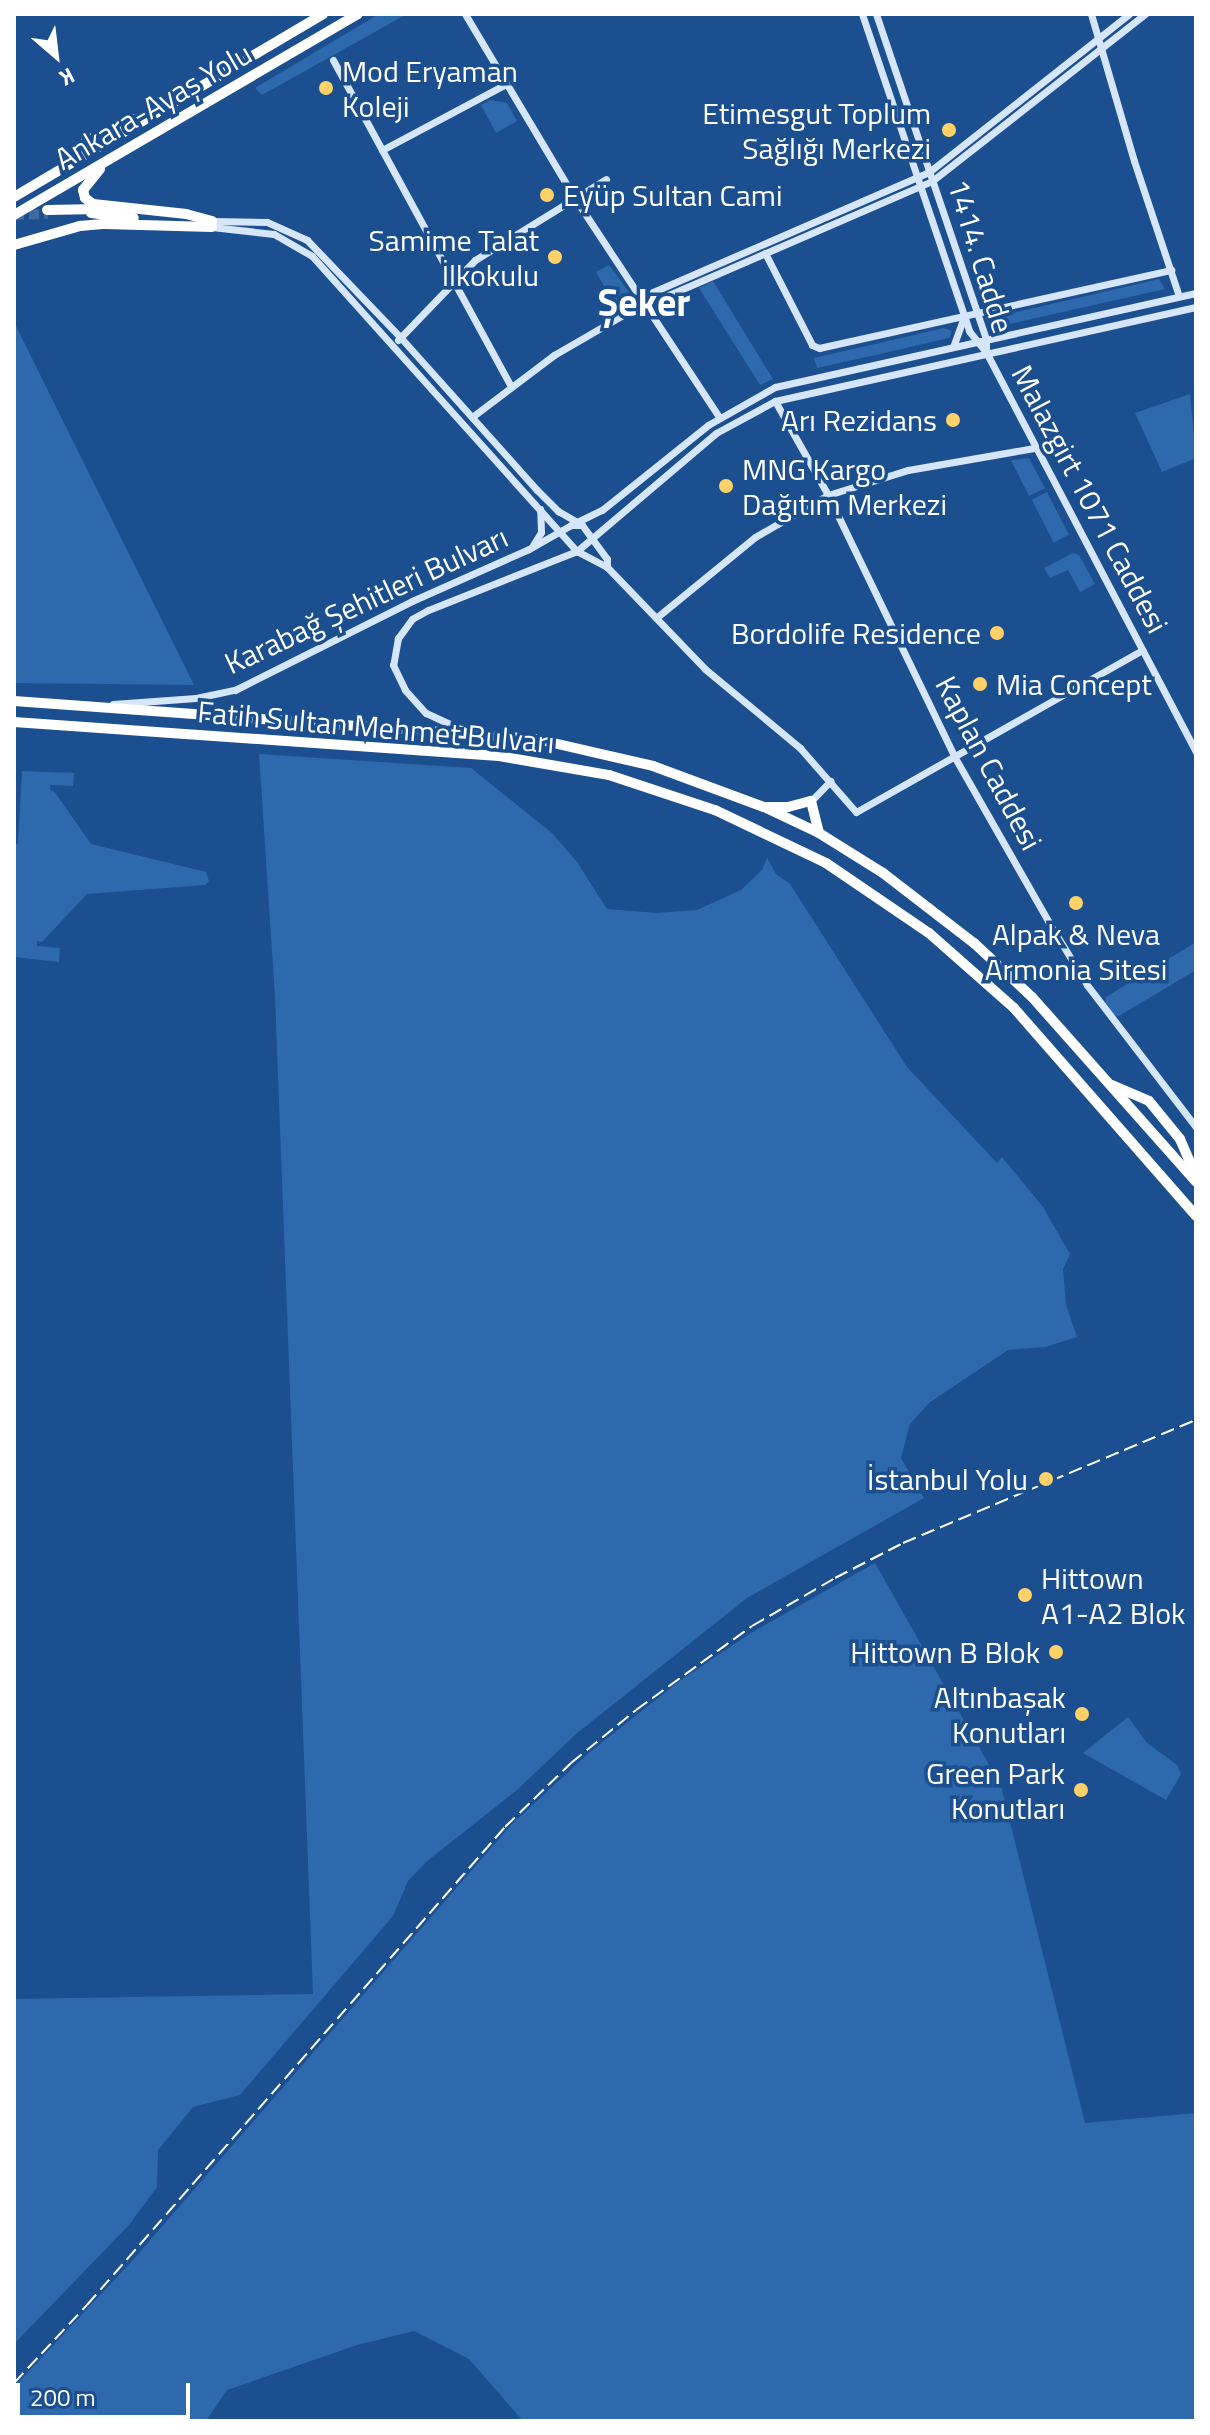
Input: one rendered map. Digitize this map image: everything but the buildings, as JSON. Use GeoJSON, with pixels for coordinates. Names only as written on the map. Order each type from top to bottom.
{"type":"FeatureCollection","features":[{"type":"Feature","properties":{"kind":"highway","name":"Ankara-Ayaş Yolu"},"geometry":{"type":"LineString","coordinates":[[14,197],[323,14]]}},
{"type":"Feature","properties":{"kind":"highway","name":"Ankara-Ayaş Yolu"},"geometry":{"type":"LineString","coordinates":[[14,215],[358,14]]}},
{"type":"Feature","properties":{"kind":"highway"},"geometry":{"type":"LineString","coordinates":[[82,157],[86,137],[182,97]]}},
{"type":"Feature","properties":{"kind":"highway"},"geometry":{"type":"LineString","coordinates":[[106,162],[84,187],[88,201],[186,214],[212,224]]}},
{"type":"Feature","properties":{"kind":"highway"},"geometry":{"type":"LineString","coordinates":[[47,212],[212,224]]}},
{"type":"Feature","properties":{"kind":"highway"},"geometry":{"type":"LineString","coordinates":[[14,245],[41,235],[105,224],[212,224]]}},
{"type":"Feature","properties":{"kind":"highway","name":"Fatih Sultan Mehmet Bulvarı"},"geometry":{"type":"LineString","coordinates":[[14,701],[536,739],[653,766],[764,807],[819,833],[920,898],[974,943],[1032,997],[1196,1179]]}},
{"type":"Feature","properties":{"kind":"highway","name":"Fatih Sultan Mehmet Bulvarı"},"geometry":{"type":"LineString","coordinates":[[14,722],[499,756],[609,775],[715,810],[826,863],[929,933],[1014,1008],[1196,1216]]}},
{"type":"Feature","properties":{"kind":"highway"},"geometry":{"type":"LineString","coordinates":[[764,807],[788,807],[811,801],[819,833]]}},
{"type":"Feature","properties":{"kind":"highway"},"geometry":{"type":"LineString","coordinates":[[1110,1084],[1149,1101],[1190,1150],[1196,1179]]}},
{"type":"Feature","properties":{"kind":"main road"},"geometry":{"type":"LineString","coordinates":[[465,14],[504,85],[576,200],[646,301],[720,418]]}},
{"type":"Feature","properties":{"kind":"main road","name":"1414. Cadde"},"geometry":{"type":"LineString","coordinates":[[862,14],[964,316],[975,342],[986,352]]}},
{"type":"Feature","properties":{"kind":"main road","name":"1414. Cadde"},"geometry":{"type":"LineString","coordinates":[[876,14],[986,339],[986,352]]}},
{"type":"Feature","properties":{"kind":"main road"},"geometry":{"type":"LineString","coordinates":[[1091,14],[1179,296]]}},
{"type":"Feature","properties":{"kind":"main road"},"geometry":{"type":"LineString","coordinates":[[931,176],[1129,14]]}},
{"type":"Feature","properties":{"kind":"main road"},"geometry":{"type":"LineString","coordinates":[[646,301],[657,300],[765,253],[931,176],[1102,50],[1111,38],[1145,14]]}},
{"type":"Feature","properties":{"kind":"main road"},"geometry":{"type":"LineString","coordinates":[[333,60],[511,387]]}},
{"type":"Feature","properties":{"kind":"main road"},"geometry":{"type":"LineString","coordinates":[[382,150],[504,85]]}},
{"type":"Feature","properties":{"kind":"main road"},"geometry":{"type":"LineString","coordinates":[[394,344],[453,279],[497,246],[606,179]]}},
{"type":"Feature","properties":{"kind":"main road"},"geometry":{"type":"LineString","coordinates":[[472,417],[554,355],[646,301],[653,292],[918,182]]}},
{"type":"Feature","properties":{"kind":"main road"},"geometry":{"type":"LineString","coordinates":[[212,224],[267,222],[298,234],[401,338],[537,490],[558,511],[577,522],[607,559],[607,567]]}},
{"type":"Feature","properties":{"kind":"main road"},"geometry":{"type":"LineString","coordinates":[[212,224],[264,231],[299,246],[394,344],[577,551],[607,567],[705,669],[800,748],[856,812],[1142,650]]}},
{"type":"Feature","properties":{"kind":"main road"},"geometry":{"type":"LineString","coordinates":[[765,253],[815,348],[1171,270]]}},
{"type":"Feature","properties":{"kind":"main road","name":"Karabağ Şehitleri Bulvarı"},"geometry":{"type":"LineString","coordinates":[[90,706],[196,698],[235,690],[412,601],[563,532],[602,510],[720,418],[775,387],[1196,293]]}},
{"type":"Feature","properties":{"kind":"main road","name":"Karabağ Şehitleri Bulvarı"},"geometry":{"type":"LineString","coordinates":[[467,732],[426,713],[405,690],[393,665],[394,650],[403,629],[428,610],[577,551],[716,433],[775,401],[1196,307]]}},
{"type":"Feature","properties":{"kind":"main road"},"geometry":{"type":"LineString","coordinates":[[953,347],[964,316]]}},
{"type":"Feature","properties":{"kind":"main road","name":"Malazgirt 1071 Caddesi"},"geometry":{"type":"LineString","coordinates":[[986,352],[1196,752]]}},
{"type":"Feature","properties":{"kind":"main road","name":"Kaplan Caddesi"},"geometry":{"type":"LineString","coordinates":[[775,401],[828,495],[954,756],[1078,972],[1196,1127]]}},
{"type":"Feature","properties":{"kind":"main road"},"geometry":{"type":"LineString","coordinates":[[656,618],[755,537],[828,495],[908,470],[1034,448]]}},
{"type":"Feature","properties":{"kind":"main road"},"geometry":{"type":"LineString","coordinates":[[529,549],[541,532],[540,507]]}},
{"type":"Feature","properties":{"kind":"main road"},"geometry":{"type":"LineString","coordinates":[[811,801],[830,781]]}},
{"type":"Feature","properties":{"kind":"shaded area"},"geometry":{"type":"Polygon","coordinates":[[[379,14],[407,14],[262,95],[255,88],[379,14]]]}},
{"type":"Feature","properties":{"kind":"shaded area"},"geometry":{"type":"Polygon","coordinates":[[[490,100],[507,103],[517,121],[496,133],[481,105],[490,100]]]}},
{"type":"Feature","properties":{"kind":"shaded area"},"geometry":{"type":"Polygon","coordinates":[[[609,265],[632,296],[618,310],[596,272],[609,265]]]}},
{"type":"Feature","properties":{"kind":"shaded area"},"geometry":{"type":"Polygon","coordinates":[[[1159,279],[1165,289],[1000,326],[996,322],[1000,316],[1159,279]]]}},
{"type":"Feature","properties":{"kind":"shaded area"},"geometry":{"type":"Polygon","coordinates":[[[713,281],[773,379],[760,385],[699,288],[713,281]]]}},
{"type":"Feature","properties":{"kind":"shaded area"},"geometry":{"type":"Polygon","coordinates":[[[14,322],[194,685],[14,683],[14,322]]]}},
{"type":"Feature","properties":{"kind":"shaded area"},"geometry":{"type":"Polygon","coordinates":[[[944,328],[952,331],[949,338],[817,368],[814,358],[944,328]]]}},
{"type":"Feature","properties":{"kind":"shaded area"},"geometry":{"type":"Polygon","coordinates":[[[1190,394],[1196,458],[1162,472],[1135,413],[1190,394]]]}},
{"type":"Feature","properties":{"kind":"shaded area"},"geometry":{"type":"Polygon","coordinates":[[[1029,458],[1045,488],[1029,496],[1011,460],[1029,458]]]}},
{"type":"Feature","properties":{"kind":"shaded area"},"geometry":{"type":"Polygon","coordinates":[[[1047,492],[1069,535],[1054,542],[1032,500],[1047,492]]]}},
{"type":"Feature","properties":{"kind":"shaded area"},"geometry":{"type":"Polygon","coordinates":[[[1073,553],[1079,555],[1095,584],[1080,592],[1068,570],[1050,578],[1044,568],[1073,553]]]}},
{"type":"Feature","properties":{"kind":"shaded area"},"geometry":{"type":"Polygon","coordinates":[[[259,754],[471,768],[553,834],[577,862],[607,909],[657,913],[697,910],[741,890],[762,870],[767,858],[776,874],[790,884],[907,1067],[997,1163],[1002,1157],[1043,1207],[1070,1254],[1063,1269],[1066,1305],[1077,1337],[1045,1347],[1008,1350],[929,1403],[910,1424],[901,1458],[924,1498],[747,1598],[576,1734],[517,1790],[426,1862],[408,1881],[393,1916],[240,2095],[193,2107],[158,2150],[157,2187],[129,2225],[14,2344],[14,1999],[313,1994],[275,997],[259,754]]]}},
{"type":"Feature","properties":{"kind":"shaded area"},"geometry":{"type":"Polygon","coordinates":[[[22,771],[74,773],[73,786],[50,785],[50,790],[54,791],[91,844],[206,872],[209,881],[205,885],[87,894],[42,942],[37,941],[37,946],[60,948],[59,962],[14,957],[14,844],[18,844],[22,771]]]}},
{"type":"Feature","properties":{"kind":"shaded area"},"geometry":{"type":"Polygon","coordinates":[[[1196,942],[1196,970],[1119,1016],[1114,1015],[1105,1002],[1106,997],[1196,942]]]}},
{"type":"Feature","properties":{"kind":"shaded area"},"geometry":{"type":"Polygon","coordinates":[[[875,1563],[1001,1786],[1085,2123],[1196,2113],[1196,2421],[523,2421],[469,2359],[414,2331],[357,2345],[227,2390],[206,2421],[14,2421],[14,2387],[132,2261],[511,1825],[591,1751],[681,1680],[751,1633],[875,1563]]]}},
{"type":"Feature","properties":{"kind":"shaded area"},"geometry":{"type":"Polygon","coordinates":[[[1128,1717],[1147,1743],[1177,1765],[1181,1774],[1166,1800],[1083,1753],[1128,1717]]]}},
{"type":"Feature","properties":{"kind":"tunnel"},"geometry":{"type":"LineString","coordinates":[[14,215],[48,214]]}},
{"type":"Feature","properties":{"kind":"railway"},"geometry":{"type":"LineString","coordinates":[[14,2383],[87,2305],[505,1827],[571,1763],[636,1710],[752,1626],[835,1578],[903,1543],[1196,1420]]}},
{"type":"Feature","properties":{"kind":"place","name":"Mod Eryaman Koleji"},"geometry":{"type":"Point","coordinates":[326,88]}},
{"type":"Feature","properties":{"kind":"place","name":"Etimesgut Toplum Sağlığı Merkezi"},"geometry":{"type":"Point","coordinates":[949,130]}},
{"type":"Feature","properties":{"kind":"place","name":"Eyüp Sultan Cami"},"geometry":{"type":"Point","coordinates":[547,195]}},
{"type":"Feature","properties":{"kind":"place","name":"Samime Talat İlkokulu"},"geometry":{"type":"Point","coordinates":[555,257]}},
{"type":"Feature","properties":{"kind":"place","name":"Arı Rezidans"},"geometry":{"type":"Point","coordinates":[953,420]}},
{"type":"Feature","properties":{"kind":"place","name":"MNG Kargo Dağıtım Merkezi"},"geometry":{"type":"Point","coordinates":[726,486]}},
{"type":"Feature","properties":{"kind":"place","name":"Bordolife Residence"},"geometry":{"type":"Point","coordinates":[997,633]}},
{"type":"Feature","properties":{"kind":"place","name":"Mia Concept"},"geometry":{"type":"Point","coordinates":[980,684]}},
{"type":"Feature","properties":{"kind":"place","name":"Alpak & Neva Armonia Sitesi"},"geometry":{"type":"Point","coordinates":[1076,903]}},
{"type":"Feature","properties":{"kind":"place","name":"İstanbul Yolu"},"geometry":{"type":"Point","coordinates":[1046,1479]}},
{"type":"Feature","properties":{"kind":"place","name":"Hittown A1-A2 Blok"},"geometry":{"type":"Point","coordinates":[1025,1595]}},
{"type":"Feature","properties":{"kind":"place","name":"Hittown B Blok"},"geometry":{"type":"Point","coordinates":[1056,1652]}},
{"type":"Feature","properties":{"kind":"place","name":"Altınbaşak Konutları"},"geometry":{"type":"Point","coordinates":[1082,1714]}},
{"type":"Feature","properties":{"kind":"place","name":"Green Park Konutları"},"geometry":{"type":"Point","coordinates":[1081,1790]}},
{"type":"Feature","properties":{"kind":"district","name":"Şeker"},"geometry":{"type":"Point","coordinates":[644,303]}}]}
